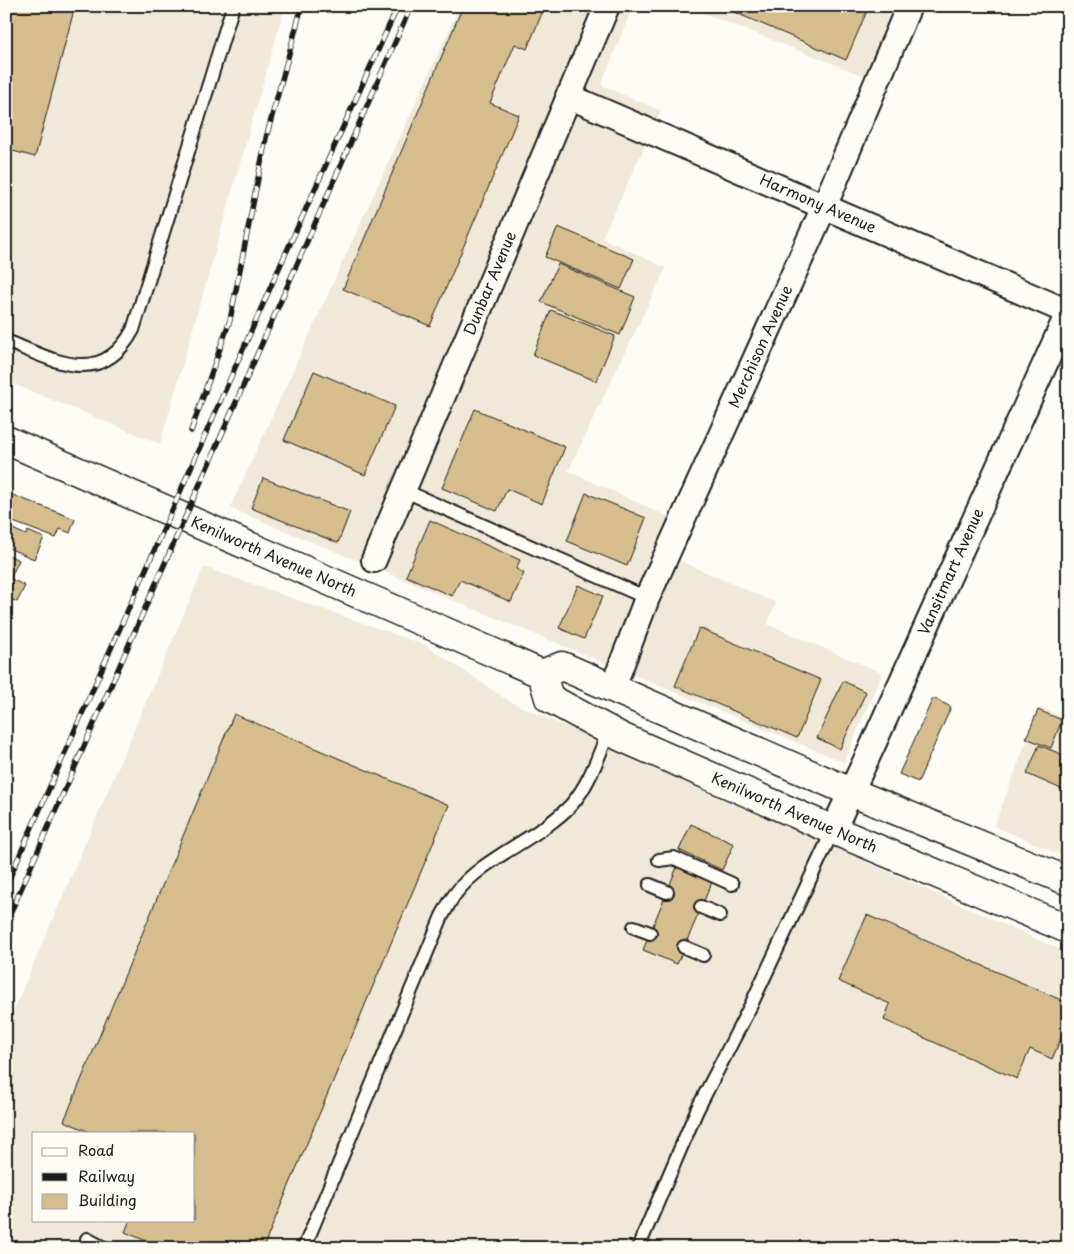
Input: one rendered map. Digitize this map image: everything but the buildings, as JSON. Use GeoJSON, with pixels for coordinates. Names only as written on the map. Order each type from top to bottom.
{"type":"FeatureCollection","features":[{"type":"Feature","properties":{"kind":"main road","name":"Kenilworth Avenue North"},"geometry":{"type":"LineString","coordinates":[[6,440],[542,674],[549,698],[609,730],[832,830],[1068,929]]}},
{"type":"Feature","properties":{"kind":"main road"},"geometry":{"type":"LineString","coordinates":[[542,674],[562,666],[614,687],[851,792],[1068,881]]}},
{"type":"Feature","properties":{"kind":"street","name":"Dunbar Avenue"},"geometry":{"type":"LineString","coordinates":[[374,560],[607,6]]}},
{"type":"Feature","properties":{"kind":"street","name":"Merchison Avenue"},"geometry":{"type":"LineString","coordinates":[[614,687],[647,598],[824,207],[909,6]]}},
{"type":"Feature","properties":{"kind":"street","name":"Harmony Avenue"},"geometry":{"type":"LineString","coordinates":[[568,96],[1068,312]]}},
{"type":"Feature","properties":{"kind":"street","name":"Vansitmart Avenue"},"geometry":{"type":"LineString","coordinates":[[832,830],[851,792],[1068,312]]}},
{"type":"Feature","properties":{"kind":"lane"},"geometry":{"type":"LineString","coordinates":[[6,341],[64,364],[81,366],[97,364],[112,357],[125,345],[133,330],[233,6]]}},
{"type":"Feature","properties":{"kind":"lane"},"geometry":{"type":"LineString","coordinates":[[404,490],[647,598]]}},
{"type":"Feature","properties":{"kind":"lane"},"geometry":{"type":"LineString","coordinates":[[304,1248],[442,916],[456,892],[476,874],[556,818],[572,804],[595,762],[609,730]]}},
{"type":"Feature","properties":{"kind":"lane"},"geometry":{"type":"LineString","coordinates":[[638,1248],[697,1110],[751,1005],[832,830]]}},
{"type":"Feature","properties":{"kind":"lane"},"geometry":{"type":"LineString","coordinates":[[659,860],[674,858],[732,884]]}},
{"type":"Feature","properties":{"kind":"lane"},"geometry":{"type":"LineString","coordinates":[[650,885],[667,892]]}},
{"type":"Feature","properties":{"kind":"lane"},"geometry":{"type":"LineString","coordinates":[[701,907],[720,915]]}},
{"type":"Feature","properties":{"kind":"lane"},"geometry":{"type":"LineString","coordinates":[[634,927],[650,933]]}},
{"type":"Feature","properties":{"kind":"lane"},"geometry":{"type":"LineString","coordinates":[[684,947],[704,955]]}},
{"type":"Feature","properties":{"kind":"lane"},"geometry":{"type":"LineString","coordinates":[[87,1239],[104,1248]]}},
{"type":"Feature","properties":{"kind":"shaded area"},"geometry":{"type":"Polygon","coordinates":[[[6,6],[285,6],[160,444],[6,381],[6,6]]]}},
{"type":"Feature","properties":{"kind":"shaded area"},"geometry":{"type":"Polygon","coordinates":[[[460,6],[633,6],[601,85],[661,111],[602,238],[666,268],[568,471],[669,517],[653,549],[776,603],[767,624],[882,673],[844,762],[230,508],[460,6]]]}},
{"type":"Feature","properties":{"kind":"shaded area"},"geometry":{"type":"Polygon","coordinates":[[[685,6],[896,6],[867,77],[685,6]]]}},
{"type":"Feature","properties":{"kind":"shaded area"},"geometry":{"type":"Polygon","coordinates":[[[204,567],[425,645],[509,701],[1068,953],[1068,1248],[6,1248],[6,1028],[204,567]]]}},
{"type":"Feature","properties":{"kind":"shaded area"},"geometry":{"type":"Polygon","coordinates":[[[1040,707],[1068,720],[1068,858],[994,826],[1040,707]]]}},
{"type":"Feature","properties":{"kind":"railway"},"geometry":{"type":"LineString","coordinates":[[191,431],[230,320],[266,138],[302,6]]}},
{"type":"Feature","properties":{"kind":"railway"},"geometry":{"type":"LineString","coordinates":[[6,886],[275,277],[398,6]]}},
{"type":"Feature","properties":{"kind":"railway"},"geometry":{"type":"LineString","coordinates":[[6,923],[411,6]]}}]}
